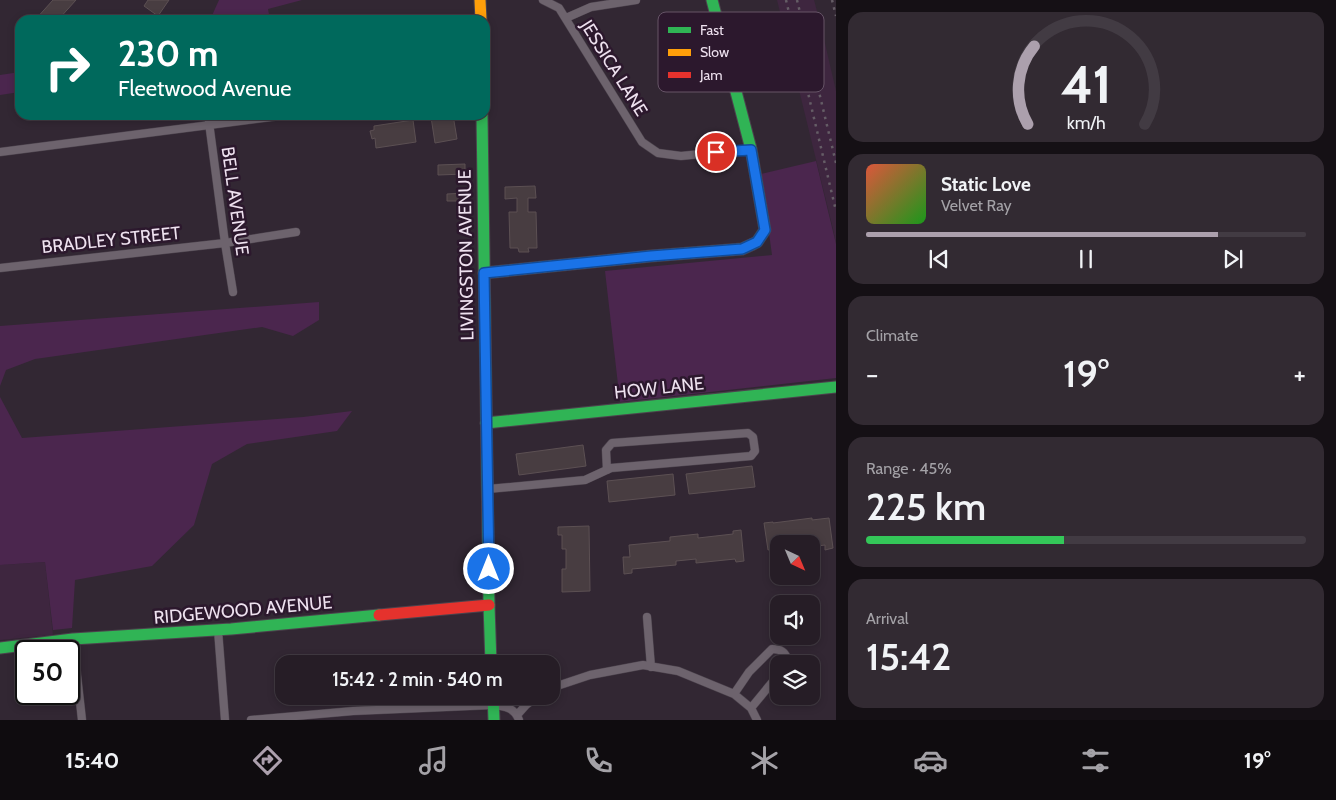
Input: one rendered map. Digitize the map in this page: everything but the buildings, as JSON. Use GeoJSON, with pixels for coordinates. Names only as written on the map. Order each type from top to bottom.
{"type":"FeatureCollection","features":[{"type":"Feature","properties":{"kind":"street"},"geometry":{"type":"LineString","coordinates":[[480,0],[481,15]]}},
{"type":"Feature","properties":{"kind":"street","name":"JESSICA LANE"},"geometry":{"type":"LineString","coordinates":[[543,0],[559,8],[566,18],[642,142],[658,153],[681,156],[751,150]]}},
{"type":"Feature","properties":{"kind":"street"},"geometry":{"type":"LineString","coordinates":[[566,18],[591,6],[636,0]]}},
{"type":"Feature","properties":{"kind":"street"},"geometry":{"type":"LineString","coordinates":[[484,273],[742,249],[757,242],[765,230],[751,150],[736,92]]}},
{"type":"Feature","properties":{"kind":"street","name":"BELL AVENUE"},"geometry":{"type":"LineString","coordinates":[[208,120],[233,292]]}},
{"type":"Feature","properties":{"kind":"street"},"geometry":{"type":"LineString","coordinates":[[0,152],[248,120]]}},
{"type":"Feature","properties":{"kind":"street","name":"LIVINGSTON AVENUE"},"geometry":{"type":"LineString","coordinates":[[482,120],[491,655]]}},
{"type":"Feature","properties":{"kind":"street","name":"BRADLEY STREET"},"geometry":{"type":"LineString","coordinates":[[0,268],[296,232]]}},
{"type":"Feature","properties":{"kind":"street","name":"HOW LANE"},"geometry":{"type":"LineString","coordinates":[[486,424],[836,387]]}},
{"type":"Feature","properties":{"kind":"street"},"geometry":{"type":"LineString","coordinates":[[488,489],[586,480],[607,470],[611,468],[751,456],[754,452],[753,436],[748,433],[612,444],[606,450],[607,470]]}},
{"type":"Feature","properties":{"kind":"street","name":"RIDGEWOOD AVENUE"},"geometry":{"type":"LineString","coordinates":[[0,648],[73,639],[218,630],[489,605]]}},
{"type":"Feature","properties":{"kind":"street"},"geometry":{"type":"LineString","coordinates":[[647,617],[650,667]]}},
{"type":"Feature","properties":{"kind":"street"},"geometry":{"type":"LineString","coordinates":[[218,630],[225,720]]}},
{"type":"Feature","properties":{"kind":"street"},"geometry":{"type":"LineString","coordinates":[[73,639],[82,720]]}},
{"type":"Feature","properties":{"kind":"street"},"geometry":{"type":"LineString","coordinates":[[734,694],[749,672],[772,649],[779,649],[786,655]]}},
{"type":"Feature","properties":{"kind":"street"},"geometry":{"type":"LineString","coordinates":[[560,685],[590,675],[643,665],[678,671],[734,694],[751,708],[757,720]]}},
{"type":"Feature","properties":{"kind":"street"},"geometry":{"type":"LineString","coordinates":[[751,708],[770,685]]}},
{"type":"Feature","properties":{"kind":"street"},"geometry":{"type":"LineString","coordinates":[[251,720],[437,705]]}},
{"type":"Feature","properties":{"kind":"street"},"geometry":{"type":"LineString","coordinates":[[493,705],[494,720]]}},
{"type":"Feature","properties":{"kind":"street"},"geometry":{"type":"LineString","coordinates":[[503,705],[512,710],[518,718],[526,705]]}},
{"type":"Feature","properties":{"kind":"shaded area"},"geometry":{"type":"Polygon","coordinates":[[[219,0],[302,0],[268,9],[269,15],[212,15],[219,0]]]}},
{"type":"Feature","properties":{"kind":"shaded area"},"geometry":{"type":"Polygon","coordinates":[[[777,0],[814,0],[817,12],[780,12],[777,0]]]}},
{"type":"Feature","properties":{"kind":"shaded area"},"geometry":{"type":"Polygon","coordinates":[[[824,39],[836,91],[836,244],[799,92],[824,92],[824,39]]]}},
{"type":"Feature","properties":{"kind":"shaded area"},"geometry":{"type":"Polygon","coordinates":[[[15,73],[15,93],[0,95],[0,75],[15,73]]]}},
{"type":"Feature","properties":{"kind":"shaded area"},"geometry":{"type":"Polygon","coordinates":[[[816,161],[836,244],[836,378],[620,402],[605,271],[772,255],[761,174],[816,161]]]}},
{"type":"Feature","properties":{"kind":"shaded area"},"geometry":{"type":"Polygon","coordinates":[[[319,302],[319,320],[293,336],[262,327],[35,359],[6,370],[0,386],[0,326],[319,302]]]}},
{"type":"Feature","properties":{"kind":"shaded area"},"geometry":{"type":"Polygon","coordinates":[[[0,397],[22,438],[303,417],[352,411],[337,431],[247,444],[212,464],[194,525],[152,566],[75,580],[72,628],[53,630],[45,562],[0,565],[0,397]]]}},
{"type":"Feature","properties":{"kind":"shaded area"},"geometry":{"type":"Polygon","coordinates":[[[45,562],[53,635],[0,640],[0,565],[45,562]]]}},
{"type":"Feature","properties":{"kind":"railway"},"geometry":{"type":"LineString","coordinates":[[786,0],[789,12]]}},
{"type":"Feature","properties":{"kind":"railway"},"geometry":{"type":"LineString","coordinates":[[797,0],[800,12]]}},
{"type":"Feature","properties":{"kind":"railway"},"geometry":{"type":"LineString","coordinates":[[832,0],[836,16]]}},
{"type":"Feature","properties":{"kind":"railway"},"geometry":{"type":"LineString","coordinates":[[808,92],[836,211]]}},
{"type":"Feature","properties":{"kind":"railway"},"geometry":{"type":"LineString","coordinates":[[819,92],[836,163]]}},
{"type":"Feature","properties":{"kind":"traffic: fast"},"geometry":{"type":"LineString","coordinates":[[712,0],[715,12]]}},
{"type":"Feature","properties":{"kind":"traffic: fast"},"geometry":{"type":"LineString","coordinates":[[736,92],[751,149],[765,230],[757,242],[753,244]]}},
{"type":"Feature","properties":{"kind":"traffic: fast"},"geometry":{"type":"LineString","coordinates":[[482,120],[491,655]]}},
{"type":"Feature","properties":{"kind":"traffic: fast"},"geometry":{"type":"LineString","coordinates":[[486,423],[836,387]]}},
{"type":"Feature","properties":{"kind":"traffic: fast"},"geometry":{"type":"LineString","coordinates":[[0,648],[73,639],[231,629],[379,615]]}},
{"type":"Feature","properties":{"kind":"traffic: fast"},"geometry":{"type":"LineString","coordinates":[[493,705],[494,720]]}},
{"type":"Feature","properties":{"kind":"traffic: slow"},"geometry":{"type":"LineString","coordinates":[[480,0],[481,15]]}},
{"type":"Feature","properties":{"kind":"traffic: slow"},"geometry":{"type":"LineString","coordinates":[[484,273],[742,249],[753,244]]}},
{"type":"Feature","properties":{"kind":"traffic: jam"},"geometry":{"type":"LineString","coordinates":[[379,615],[489,605]]}},
{"type":"Feature","properties":{"kind":"route"},"geometry":{"type":"LineString","coordinates":[[489,569],[484,273],[742,249],[757,242],[765,230],[751,150],[716,152]]}}]}
